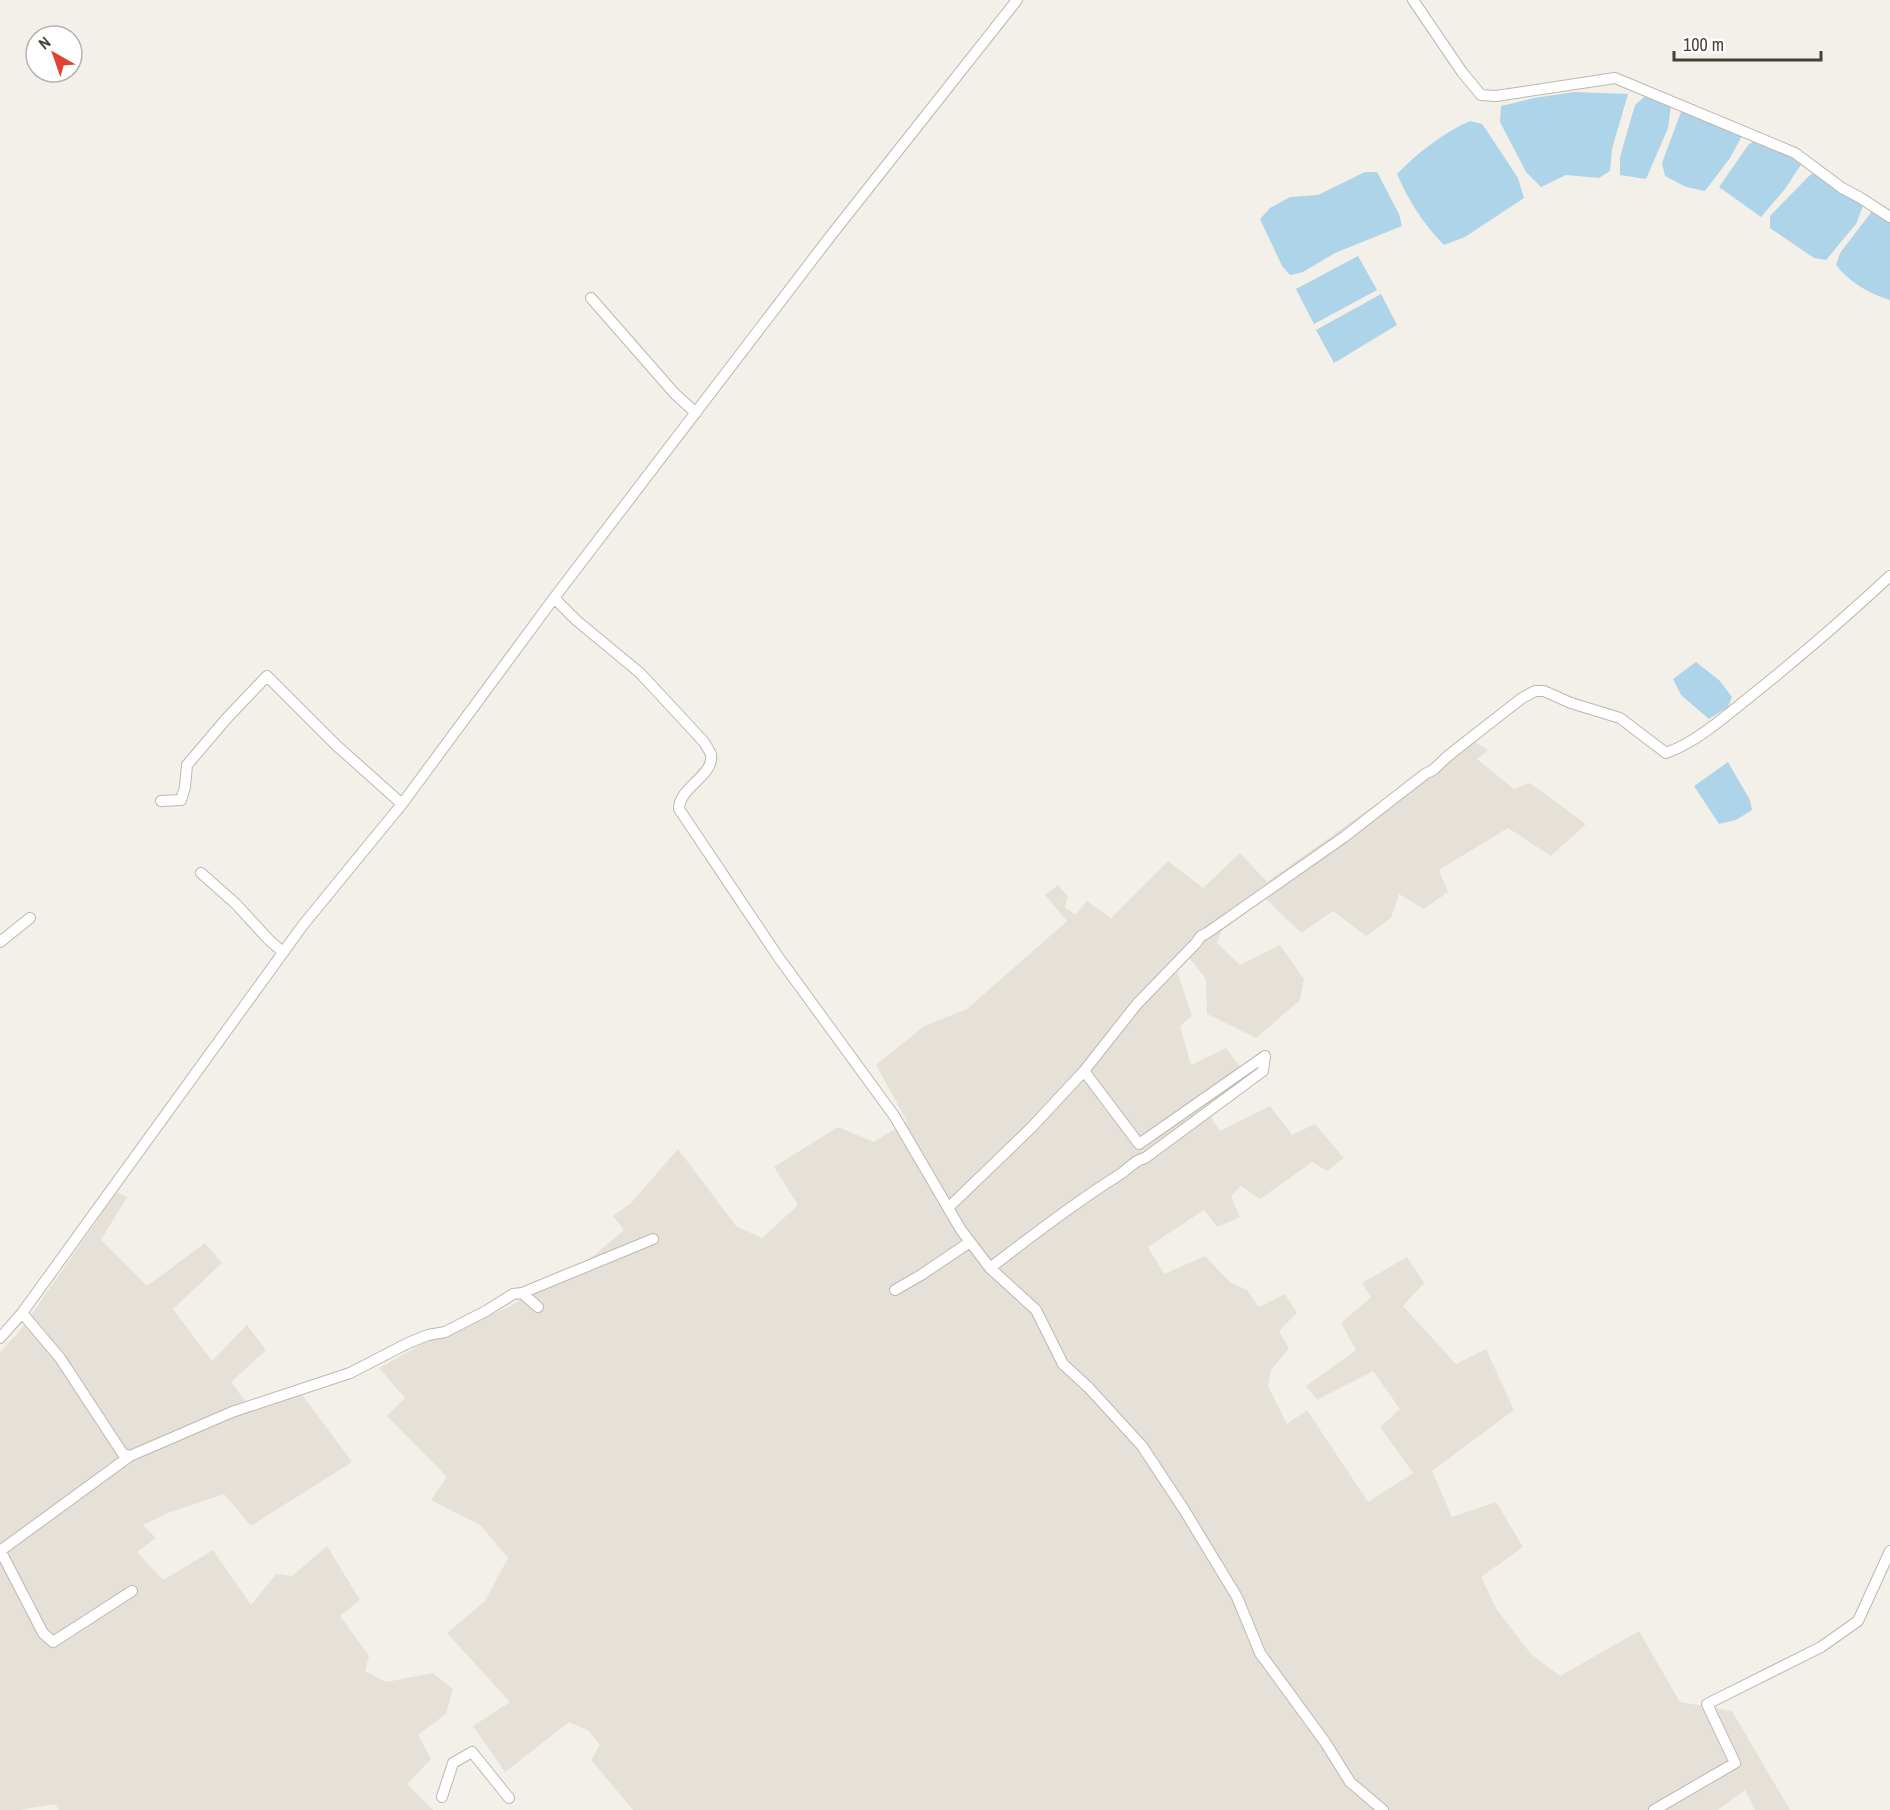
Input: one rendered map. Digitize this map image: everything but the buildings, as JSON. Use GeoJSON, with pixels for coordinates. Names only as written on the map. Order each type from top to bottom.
{"type":"FeatureCollection","features":[{"type":"Feature","properties":{"kind":"street"},"geometry":{"type":"LineString","coordinates":[[0,1338],[22,1313],[303,925],[402,804],[554,598],[837,229],[1017,0]]}},
{"type":"Feature","properties":{"kind":"street"},"geometry":{"type":"LineString","coordinates":[[1413,0],[1462,72],[1481,95],[1496,96],[1615,78],[1795,153],[1842,188],[1859,196],[1890,217]]}},
{"type":"Feature","properties":{"kind":"street"},"geometry":{"type":"LineString","coordinates":[[591,298],[675,394],[696,413]]}},
{"type":"Feature","properties":{"kind":"street"},"geometry":{"type":"LineString","coordinates":[[948,1208],[1031,1128],[1084,1071],[1137,1004],[1196,944],[1201,936],[1344,837],[1425,774],[1433,771],[1449,755],[1522,698],[1535,691],[1544,691],[1571,704],[1620,718],[1666,753],[1677,749],[1724,717],[1831,631],[1890,576]]}},
{"type":"Feature","properties":{"kind":"street"},"geometry":{"type":"LineString","coordinates":[[554,598],[576,620],[640,673],[704,742],[711,754],[710,763],[704,774],[682,796],[679,809],[779,958],[895,1117],[970,1242],[990,1268],[1036,1310],[1063,1364],[1089,1388],[1142,1446],[1237,1597],[1260,1653],[1326,1742],[1350,1782],[1383,1810]]}},
{"type":"Feature","properties":{"kind":"street"},"geometry":{"type":"LineString","coordinates":[[161,801],[182,800],[187,765],[267,676],[336,745],[402,804]]}},
{"type":"Feature","properties":{"kind":"street"},"geometry":{"type":"LineString","coordinates":[[201,873],[236,904],[283,952]]}},
{"type":"Feature","properties":{"kind":"street"},"geometry":{"type":"LineString","coordinates":[[0,942],[30,918]]}},
{"type":"Feature","properties":{"kind":"street"},"geometry":{"type":"LineString","coordinates":[[990,1268],[1094,1190],[1125,1171],[1137,1160],[1145,1158],[1263,1071],[1265,1056],[1139,1144],[1084,1071]]}},
{"type":"Feature","properties":{"kind":"street"},"geometry":{"type":"LineString","coordinates":[[132,1591],[53,1642],[43,1634],[0,1550],[130,1456],[232,1412],[350,1373],[408,1343],[428,1335],[445,1332],[513,1294],[522,1293],[653,1239]]}},
{"type":"Feature","properties":{"kind":"street"},"geometry":{"type":"LineString","coordinates":[[895,1290],[970,1242]]}},
{"type":"Feature","properties":{"kind":"street"},"geometry":{"type":"LineString","coordinates":[[522,1293],[538,1307]]}},
{"type":"Feature","properties":{"kind":"street"},"geometry":{"type":"LineString","coordinates":[[22,1313],[60,1358],[123,1454],[130,1456]]}},
{"type":"Feature","properties":{"kind":"street"},"geometry":{"type":"LineString","coordinates":[[1654,1810],[1735,1764],[1707,1704],[1821,1647],[1858,1621],[1889,1557]]}},
{"type":"Feature","properties":{"kind":"street"},"geometry":{"type":"LineString","coordinates":[[442,1797],[453,1763],[472,1752],[509,1798]]}},
{"type":"Feature","properties":{"kind":"shaded area"},"geometry":{"type":"Polygon","coordinates":[[[1469,738],[1488,750],[1477,759],[1514,789],[1530,783],[1586,824],[1551,856],[1508,828],[1439,870],[1448,892],[1424,909],[1399,894],[1391,918],[1366,936],[1333,911],[1301,933],[1263,896],[1224,924],[1217,943],[1240,965],[1280,945],[1304,979],[1300,1000],[1256,1038],[1207,1014],[1206,979],[1187,955],[1176,968],[1192,1016],[1180,1026],[1191,1065],[1226,1048],[1249,1078],[1211,1118],[1220,1131],[1270,1106],[1292,1135],[1315,1124],[1344,1158],[1327,1171],[1312,1162],[1260,1199],[1241,1186],[1231,1196],[1240,1217],[1217,1227],[1204,1210],[1148,1247],[1164,1274],[1205,1256],[1230,1282],[1247,1290],[1259,1307],[1285,1294],[1297,1313],[1279,1331],[1289,1348],[1271,1370],[1268,1386],[1287,1424],[1307,1410],[1368,1502],[1413,1473],[1380,1427],[1400,1409],[1373,1371],[1317,1400],[1306,1386],[1356,1350],[1341,1323],[1371,1297],[1362,1283],[1407,1257],[1424,1283],[1403,1306],[1456,1364],[1486,1349],[1514,1410],[1432,1471],[1452,1517],[1496,1502],[1523,1547],[1481,1577],[1497,1610],[1531,1654],[1560,1676],[1639,1631],[1680,1702],[1732,1711],[1790,1810],[1755,1810],[1745,1790],[1718,1810],[633,1810],[591,1760],[600,1745],[589,1731],[569,1722],[505,1772],[473,1726],[510,1702],[447,1633],[485,1601],[508,1558],[480,1525],[431,1500],[447,1477],[387,1416],[405,1398],[379,1368],[429,1340],[507,1308],[592,1257],[624,1230],[613,1216],[631,1203],[678,1149],[736,1226],[762,1238],[798,1205],[774,1167],[838,1127],[874,1142],[907,1121],[876,1065],[924,1026],[967,1009],[1067,921],[1045,895],[1058,885],[1068,897],[1065,907],[1075,915],[1087,901],[1111,918],[1168,861],[1203,888],[1240,853],[1267,882],[1469,738]]]}},
{"type":"Feature","properties":{"kind":"shaded area"},"geometry":{"type":"Polygon","coordinates":[[[117,1192],[127,1197],[101,1240],[147,1286],[205,1243],[222,1263],[173,1309],[212,1361],[247,1325],[266,1350],[231,1382],[246,1402],[295,1385],[352,1462],[251,1526],[224,1494],[168,1513],[143,1525],[156,1538],[137,1552],[163,1580],[213,1550],[251,1605],[276,1574],[292,1576],[327,1546],[360,1600],[340,1616],[369,1656],[365,1671],[386,1682],[433,1673],[453,1689],[446,1714],[418,1735],[431,1759],[407,1784],[433,1810],[59,1810],[55,1804],[18,1810],[0,1810],[0,1352],[19,1332],[117,1192]]]}},
{"type":"Feature","properties":{"kind":"water"},"geometry":{"type":"Polygon","coordinates":[[[1574,92],[1628,94],[1612,149],[1610,171],[1599,178],[1566,175],[1541,187],[1526,172],[1500,122],[1501,106],[1574,92]]]}},
{"type":"Feature","properties":{"kind":"water"},"geometry":{"type":"Polygon","coordinates":[[[1644,97],[1663,99],[1671,105],[1668,128],[1646,179],[1620,175],[1620,157],[1635,105],[1644,97]]]}},
{"type":"Feature","properties":{"kind":"water"},"geometry":{"type":"Polygon","coordinates":[[[1684,104],[1744,132],[1730,158],[1705,191],[1686,187],[1665,176],[1662,163],[1684,104]]]}},
{"type":"Feature","properties":{"kind":"water"},"geometry":{"type":"Polygon","coordinates":[[[1470,121],[1482,124],[1487,131],[1518,178],[1524,198],[1465,237],[1444,245],[1417,212],[1397,174],[1431,144],[1470,121]]]}},
{"type":"Feature","properties":{"kind":"water"},"geometry":{"type":"Polygon","coordinates":[[[1763,137],[1804,160],[1785,189],[1761,217],[1719,187],[1749,144],[1763,137]]]}},
{"type":"Feature","properties":{"kind":"water"},"geometry":{"type":"Polygon","coordinates":[[[1823,169],[1865,201],[1856,224],[1826,260],[1814,258],[1770,228],[1770,216],[1810,175],[1823,169]]]}},
{"type":"Feature","properties":{"kind":"water"},"geometry":{"type":"Polygon","coordinates":[[[1365,172],[1377,172],[1399,214],[1402,226],[1335,253],[1303,272],[1290,275],[1282,266],[1260,219],[1270,208],[1290,197],[1318,195],[1365,172]]]}},
{"type":"Feature","properties":{"kind":"water"},"geometry":{"type":"Polygon","coordinates":[[[1889,209],[1890,300],[1860,287],[1836,265],[1840,253],[1873,210],[1889,209]]]}},
{"type":"Feature","properties":{"kind":"water"},"geometry":{"type":"Polygon","coordinates":[[[1358,256],[1377,290],[1314,324],[1296,289],[1358,256]]]}},
{"type":"Feature","properties":{"kind":"water"},"geometry":{"type":"Polygon","coordinates":[[[1381,294],[1397,325],[1334,363],[1316,330],[1381,294]]]}},
{"type":"Feature","properties":{"kind":"water"},"geometry":{"type":"Polygon","coordinates":[[[1696,662],[1719,680],[1732,697],[1728,707],[1709,719],[1681,695],[1673,679],[1696,662]]]}},
{"type":"Feature","properties":{"kind":"water"},"geometry":{"type":"Polygon","coordinates":[[[1728,762],[1750,800],[1752,810],[1736,820],[1719,824],[1694,786],[1728,762]]]}}]}
